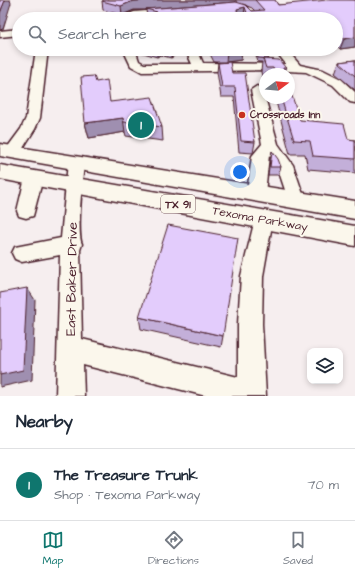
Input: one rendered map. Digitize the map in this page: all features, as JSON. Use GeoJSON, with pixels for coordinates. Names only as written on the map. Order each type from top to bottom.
{"type":"FeatureCollection","features":[{"type":"Feature","properties":{"kind":"main road","name":"Texoma Parkway"},"geometry":{"type":"LineString","coordinates":[[6,151],[355,210]]}},
{"type":"Feature","properties":{"kind":"main road","name":"Texoma Parkway"},"geometry":{"type":"LineString","coordinates":[[0,172],[355,236]]}},
{"type":"Feature","properties":{"kind":"street"},"geometry":{"type":"LineString","coordinates":[[169,12],[181,11]]}},
{"type":"Feature","properties":{"kind":"street"},"geometry":{"type":"LineString","coordinates":[[0,34],[12,33]]}},
{"type":"Feature","properties":{"kind":"street"},"geometry":{"type":"LineString","coordinates":[[6,151],[28,129],[33,118],[41,56]]}},
{"type":"Feature","properties":{"kind":"street"},"geometry":{"type":"LineString","coordinates":[[131,56],[133,62],[142,68],[269,66],[307,69],[328,77],[355,99]]}},
{"type":"Feature","properties":{"kind":"street"},"geometry":{"type":"LineString","coordinates":[[194,56],[199,67]]}},
{"type":"Feature","properties":{"kind":"street"},"geometry":{"type":"LineString","coordinates":[[286,56],[296,68]]}},
{"type":"Feature","properties":{"kind":"street"},"geometry":{"type":"LineString","coordinates":[[257,90],[270,145],[285,164],[296,200]]}},
{"type":"Feature","properties":{"kind":"street"},"geometry":{"type":"LineString","coordinates":[[256,193],[260,156],[270,145]]}},
{"type":"Feature","properties":{"kind":"street","name":"East Baker Drive"},"geometry":{"type":"LineString","coordinates":[[70,396],[72,244],[76,162]]}},
{"type":"Feature","properties":{"kind":"street"},"geometry":{"type":"LineString","coordinates":[[26,211],[34,178]]}},
{"type":"Feature","properties":{"kind":"street"},"geometry":{"type":"LineString","coordinates":[[70,349],[252,395],[250,324],[252,276],[264,219]]}},
{"type":"Feature","properties":{"kind":"street"},"geometry":{"type":"LineString","coordinates":[[22,253],[72,244]]}},
{"type":"Feature","properties":{"kind":"building"},"geometry":{"type":"Polygon","coordinates":[[[0,0],[5,0],[0,13],[0,0]]]}},
{"type":"Feature","properties":{"kind":"building"},"geometry":{"type":"Polygon","coordinates":[[[152,0],[133,1],[121,6],[102,1],[152,0]]]}},
{"type":"Feature","properties":{"kind":"building"},"geometry":{"type":"Polygon","coordinates":[[[255,0],[275,0],[278,5],[327,0],[355,0],[355,37],[343,38],[343,12],[247,12],[245,7],[237,9],[237,12],[157,12],[146,9],[236,2],[246,5],[252,11],[264,10],[255,0]]]}},
{"type":"Feature","properties":{"kind":"building"},"geometry":{"type":"Polygon","coordinates":[[[258,56],[267,56],[269,59],[258,58],[258,56]]]}},
{"type":"Feature","properties":{"kind":"building"},"geometry":{"type":"Polygon","coordinates":[[[263,59],[279,60],[286,68],[273,68],[266,68],[263,59]]]}},
{"type":"Feature","properties":{"kind":"building"},"geometry":{"type":"Polygon","coordinates":[[[355,60],[355,76],[339,62],[355,60]]]}},
{"type":"Feature","properties":{"kind":"building"},"geometry":{"type":"Polygon","coordinates":[[[230,62],[232,73],[245,73],[255,142],[241,141],[235,87],[222,87],[218,63],[230,62]]]}},
{"type":"Feature","properties":{"kind":"building"},"geometry":{"type":"Polygon","coordinates":[[[94,76],[96,82],[107,80],[110,102],[152,97],[162,127],[124,122],[123,118],[85,123],[81,77],[94,76]]]}},
{"type":"Feature","properties":{"kind":"building"},"geometry":{"type":"Polygon","coordinates":[[[283,104],[295,104],[300,120],[344,124],[348,139],[355,140],[355,159],[313,156],[310,141],[294,140],[283,104]]]}},
{"type":"Feature","properties":{"kind":"building"},"geometry":{"type":"Polygon","coordinates":[[[272,151],[278,159],[281,167],[270,167],[272,151]]]}},
{"type":"Feature","properties":{"kind":"building"},"geometry":{"type":"Polygon","coordinates":[[[168,225],[238,238],[223,336],[139,317],[168,225]]]}},
{"type":"Feature","properties":{"kind":"building"},"geometry":{"type":"Polygon","coordinates":[[[27,288],[23,370],[0,375],[0,293],[27,288]]]}},
{"type":"Feature","properties":{"kind":"place","name":"Crossroads Inn"},"geometry":{"type":"Point","coordinates":[242,115]}},
{"type":"Feature","properties":{"kind":"place","name":"The Treasure Trunk"},"geometry":{"type":"Point","coordinates":[141,125]}}]}
